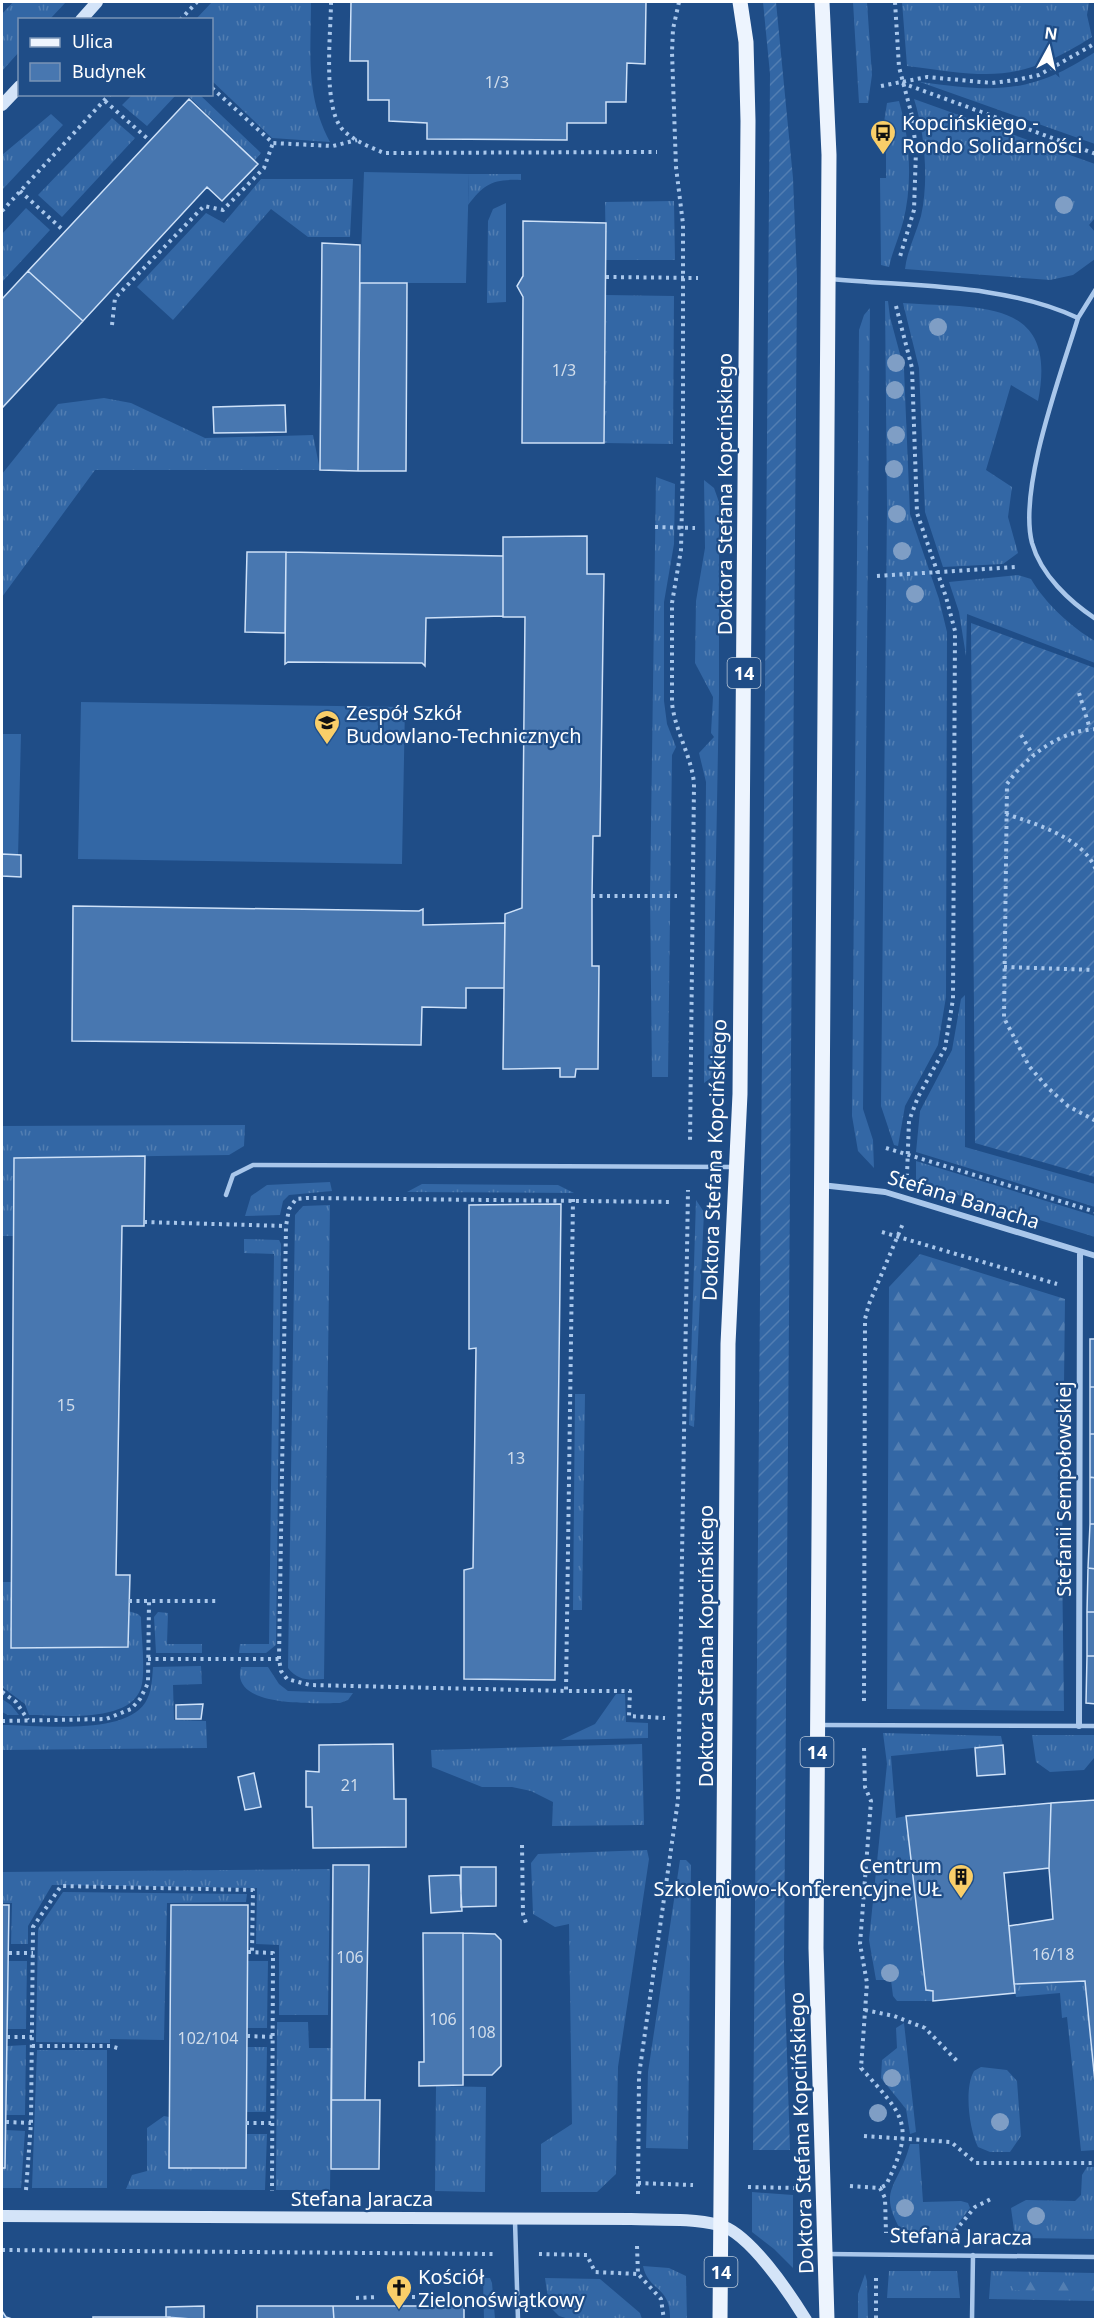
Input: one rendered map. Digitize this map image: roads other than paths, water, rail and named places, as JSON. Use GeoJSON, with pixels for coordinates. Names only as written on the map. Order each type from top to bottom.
{"type":"FeatureCollection","features":[{"type":"Feature","properties":{"kind":"main road","name":"Doktora Stefana Kopcińskiego"},"geometry":{"type":"LineString","coordinates":[[720,2319],[728,1344],[740,1070],[748,121],[746,42],[740,2]]}},
{"type":"Feature","properties":{"kind":"main road","name":"Doktora Stefana Kopcińskiego"},"geometry":{"type":"LineString","coordinates":[[822,2],[830,155],[816,1948],[827,2319]]}},
{"type":"Feature","properties":{"kind":"street"},"geometry":{"type":"LineString","coordinates":[[83,18],[98,2]]}},
{"type":"Feature","properties":{"kind":"street"},"geometry":{"type":"LineString","coordinates":[[2,105],[18,88]]}},
{"type":"Feature","properties":{"kind":"street","name":"Stefana Banacha"},"geometry":{"type":"LineString","coordinates":[[821,1185],[873,1189],[1095,1256]]}},
{"type":"Feature","properties":{"kind":"street","name":"Stefanii Sempołowskiej"},"geometry":{"type":"LineString","coordinates":[[1079,1726],[1080,1252]]}},
{"type":"Feature","properties":{"kind":"street","name":"Stefana Jaracza"},"geometry":{"type":"LineString","coordinates":[[2,2216],[638,2219],[722,2225]]}},
{"type":"Feature","properties":{"kind":"street"},"geometry":{"type":"LineString","coordinates":[[722,2225],[777,2274],[806,2319]]}},
{"type":"Feature","properties":{"kind":"lane"},"geometry":{"type":"LineString","coordinates":[[828,279],[1019,297],[1051,305],[1078,318]]}},
{"type":"Feature","properties":{"kind":"lane"},"geometry":{"type":"LineString","coordinates":[[1095,289],[1078,318],[1030,490],[1028,518],[1032,544],[1056,585],[1095,619]]}},
{"type":"Feature","properties":{"kind":"lane"},"geometry":{"type":"LineString","coordinates":[[226,1195],[233,1175],[253,1165],[736,1167]]}},
{"type":"Feature","properties":{"kind":"lane"},"geometry":{"type":"LineString","coordinates":[[818,1725],[1095,1726]]}},
{"type":"Feature","properties":{"kind":"lane"},"geometry":{"type":"LineString","coordinates":[[515,2218],[518,2319]]}},
{"type":"Feature","properties":{"kind":"lane","name":"Stefana Jaracza"},"geometry":{"type":"LineString","coordinates":[[825,2254],[1095,2257]]}},
{"type":"Feature","properties":{"kind":"lane"},"geometry":{"type":"LineString","coordinates":[[972,2319],[973,2255]]}},
{"type":"Feature","properties":{"kind":"place","name":"Kopcińskiego - Rondo Solidarności"},"geometry":{"type":"Point","coordinates":[883,156]}},
{"type":"Feature","properties":{"kind":"place","name":"Zespół Szkół Budowlano-Technicznych"},"geometry":{"type":"Point","coordinates":[327,746]}},
{"type":"Feature","properties":{"kind":"place","name":"Centrum Szkoleniowo-Konferencyjne UŁ"},"geometry":{"type":"Point","coordinates":[961,1900]}},
{"type":"Feature","properties":{"kind":"place","name":"Kościół Zielonoświątkowy"},"geometry":{"type":"Point","coordinates":[399,2311]}}]}
